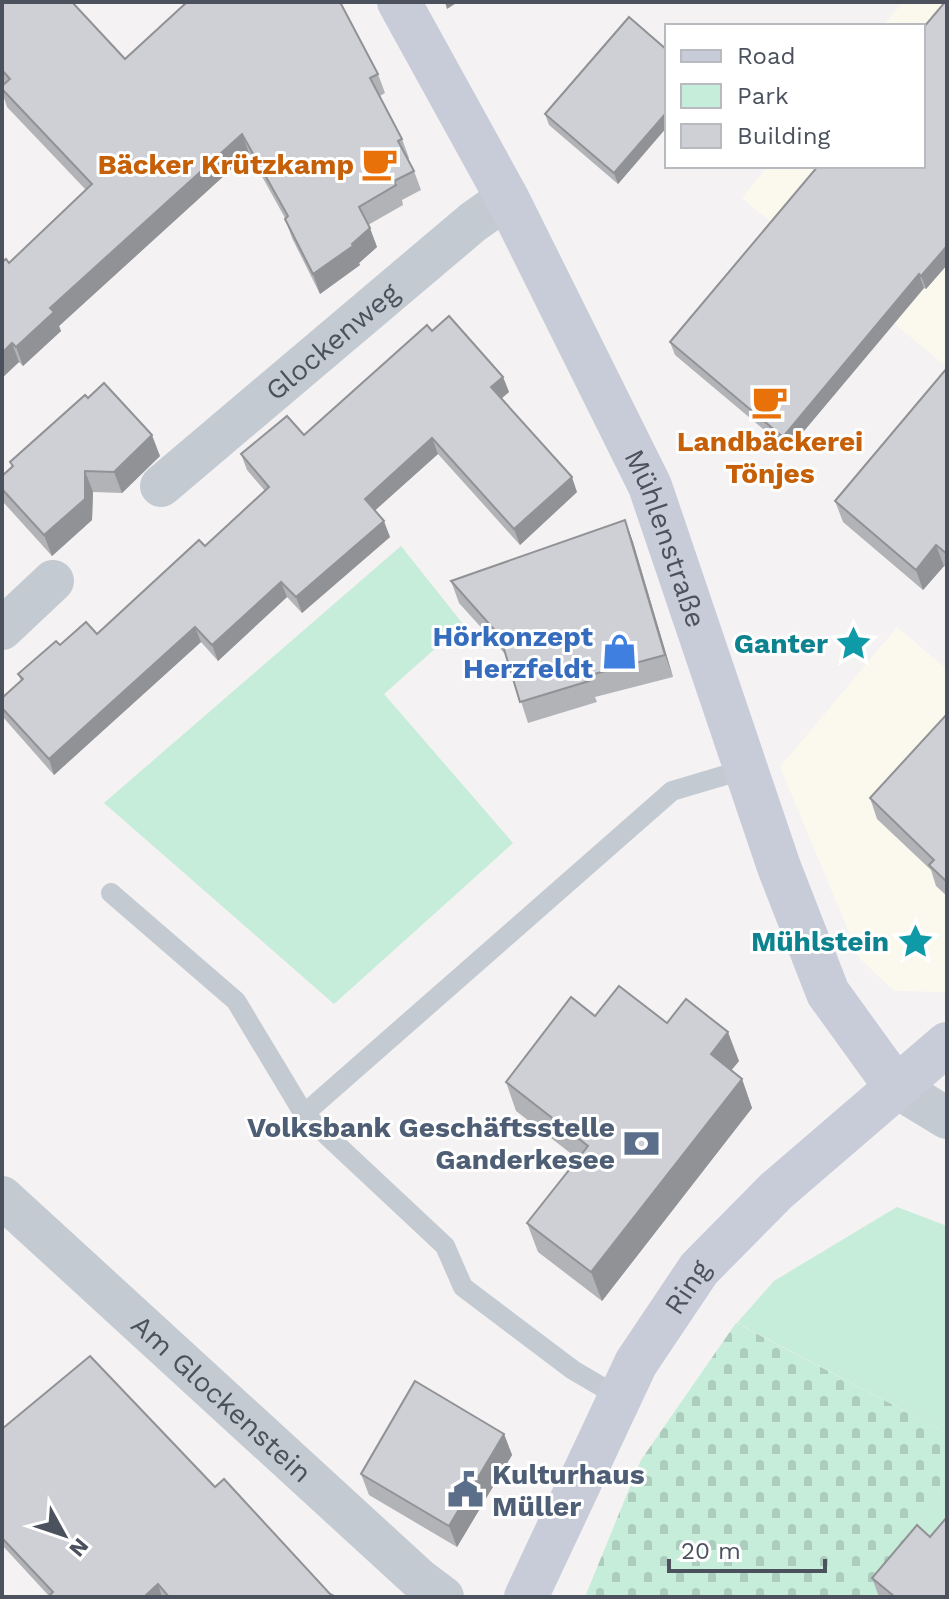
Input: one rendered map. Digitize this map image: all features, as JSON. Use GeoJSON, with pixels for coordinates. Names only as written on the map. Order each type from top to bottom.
{"type":"FeatureCollection","features":[{"type":"Feature","properties":{"kind":"street","name":"Mühlenstraße"},"geometry":{"type":"LineString","coordinates":[[399,2],[507,198],[650,486],[779,867],[828,993],[896,1087]]}},
{"type":"Feature","properties":{"kind":"street","name":"Glockenweg"},"geometry":{"type":"LineString","coordinates":[[161,486],[473,222],[507,198]]}},
{"type":"Feature","properties":{"kind":"street"},"geometry":{"type":"LineString","coordinates":[[2,629],[53,581]]}},
{"type":"Feature","properties":{"kind":"street","name":"Ring"},"geometry":{"type":"LineString","coordinates":[[526,1597],[636,1363],[699,1269],[776,1191],[947,1044]]}},
{"type":"Feature","properties":{"kind":"street"},"geometry":{"type":"LineString","coordinates":[[896,1087],[947,1118]]}},
{"type":"Feature","properties":{"kind":"street","name":"Am Glockenstein"},"geometry":{"type":"LineString","coordinates":[[2,1197],[419,1579],[443,1597]]}},
{"type":"Feature","properties":{"kind":"lane"},"geometry":{"type":"LineString","coordinates":[[304,1114],[672,791],[746,769]]}},
{"type":"Feature","properties":{"kind":"lane"},"geometry":{"type":"LineString","coordinates":[[111,893],[236,1001],[304,1114],[445,1246],[463,1287],[573,1370],[619,1397]]}},
{"type":"Feature","properties":{"kind":"shaded area"},"geometry":{"type":"Polygon","coordinates":[[[903,2],[947,2],[947,367],[742,198],[766,168],[925,168],[925,24],[885,24],[903,2]]]}},
{"type":"Feature","properties":{"kind":"shaded area"},"geometry":{"type":"Polygon","coordinates":[[[897,627],[947,669],[947,992],[894,991],[860,959],[780,767],[897,627]]]}},
{"type":"Feature","properties":{"kind":"green space"},"geometry":{"type":"Polygon","coordinates":[[[401,546],[463,624],[384,694],[513,843],[334,1004],[104,803],[401,546]]]}},
{"type":"Feature","properties":{"kind":"green space"},"geometry":{"type":"Polygon","coordinates":[[[897,1207],[947,1226],[947,1433],[737,1323],[774,1281],[897,1207]]]}},
{"type":"Feature","properties":{"kind":"green space"},"geometry":{"type":"Polygon","coordinates":[[[736,1323],[947,1433],[947,1480],[872,1597],[585,1597],[641,1460],[736,1323]]]}},
{"type":"Feature","properties":{"kind":"green space"},"geometry":{"type":"Polygon","coordinates":[[[947,1480],[947,1597],[872,1597],[947,1480]]]}},
{"type":"Feature","properties":{"kind":"building"},"geometry":{"type":"Polygon","coordinates":[[[2,2],[72,2],[125,59],[187,2],[340,2],[378,74],[370,78],[402,139],[398,141],[414,171],[394,181],[396,185],[359,207],[370,228],[353,246],[313,274],[285,219],[288,216],[242,134],[50,308],[54,312],[16,347],[12,343],[2,353],[2,262],[6,259],[9,263],[92,184],[2,89],[10,79],[2,70],[2,2]]]}},
{"type":"Feature","properties":{"kind":"building"},"geometry":{"type":"Polygon","coordinates":[[[947,2],[947,246],[921,276],[919,274],[783,437],[670,342],[816,168],[925,168],[925,26],[947,2]]]}},
{"type":"Feature","properties":{"kind":"building"},"geometry":{"type":"Polygon","coordinates":[[[629,17],[665,48],[665,114],[614,173],[545,114],[629,17]]]}},
{"type":"Feature","properties":{"kind":"building"},"geometry":{"type":"Polygon","coordinates":[[[449,316],[503,377],[491,387],[572,477],[514,529],[432,438],[365,499],[384,521],[296,597],[281,582],[212,645],[195,627],[49,759],[2,708],[2,698],[23,679],[18,674],[56,641],[60,645],[86,622],[97,634],[199,540],[205,546],[269,487],[241,454],[287,416],[304,435],[427,325],[432,331],[449,316]]]}},
{"type":"Feature","properties":{"kind":"building"},"geometry":{"type":"Polygon","coordinates":[[[947,368],[947,554],[936,545],[916,570],[835,501],[947,368]]]}},
{"type":"Feature","properties":{"kind":"building"},"geometry":{"type":"Polygon","coordinates":[[[104,383],[152,435],[114,472],[85,471],[85,499],[44,535],[2,489],[2,476],[13,466],[10,462],[85,395],[88,398],[104,383]]]}},
{"type":"Feature","properties":{"kind":"building"},"geometry":{"type":"Polygon","coordinates":[[[625,520],[665,655],[587,676],[589,681],[520,702],[500,636],[451,581],[625,520]]]}},
{"type":"Feature","properties":{"kind":"building"},"geometry":{"type":"Polygon","coordinates":[[[947,714],[947,882],[929,865],[934,860],[870,798],[947,714]]]}},
{"type":"Feature","properties":{"kind":"building","name":"Volksbank Geschäftsstelle Ganderkesee"},"geometry":{"type":"Polygon","coordinates":[[[619,986],[667,1023],[686,999],[728,1032],[711,1054],[742,1079],[591,1272],[527,1223],[588,1146],[506,1082],[571,997],[595,1016],[619,986]]]}},
{"type":"Feature","properties":{"kind":"building"},"geometry":{"type":"Polygon","coordinates":[[[90,1356],[215,1487],[224,1479],[336,1597],[169,1597],[158,1584],[144,1597],[48,1597],[53,1592],[2,1538],[2,1429],[90,1356]]]}},
{"type":"Feature","properties":{"kind":"building"},"geometry":{"type":"Polygon","coordinates":[[[415,1381],[504,1434],[449,1526],[361,1474],[415,1381]]]}},
{"type":"Feature","properties":{"kind":"building"},"geometry":{"type":"Polygon","coordinates":[[[947,1517],[947,1597],[895,1597],[872,1578],[917,1525],[930,1537],[947,1517]]]}},
{"type":"Feature","properties":{"kind":"place","name":"Bäcker Krützkamp"},"geometry":{"type":"Point","coordinates":[380,164]}},
{"type":"Feature","properties":{"kind":"place","name":"Landbäckerei Tönjes"},"geometry":{"type":"Point","coordinates":[770,401]}},
{"type":"Feature","properties":{"kind":"place","name":"Ganter"},"geometry":{"type":"Point","coordinates":[854,643]}},
{"type":"Feature","properties":{"kind":"place","name":"Hörkonzept Herzfeldt"},"geometry":{"type":"Point","coordinates":[619,652]}},
{"type":"Feature","properties":{"kind":"place","name":"Mühlstein"},"geometry":{"type":"Point","coordinates":[915,941]}},
{"type":"Feature","properties":{"kind":"place","name":"Volksbank Geschäftsstelle Ganderkesee"},"geometry":{"type":"Point","coordinates":[641,1143]}},
{"type":"Feature","properties":{"kind":"place","name":"Kulturhaus Müller"},"geometry":{"type":"Point","coordinates":[466,1490]}}]}
